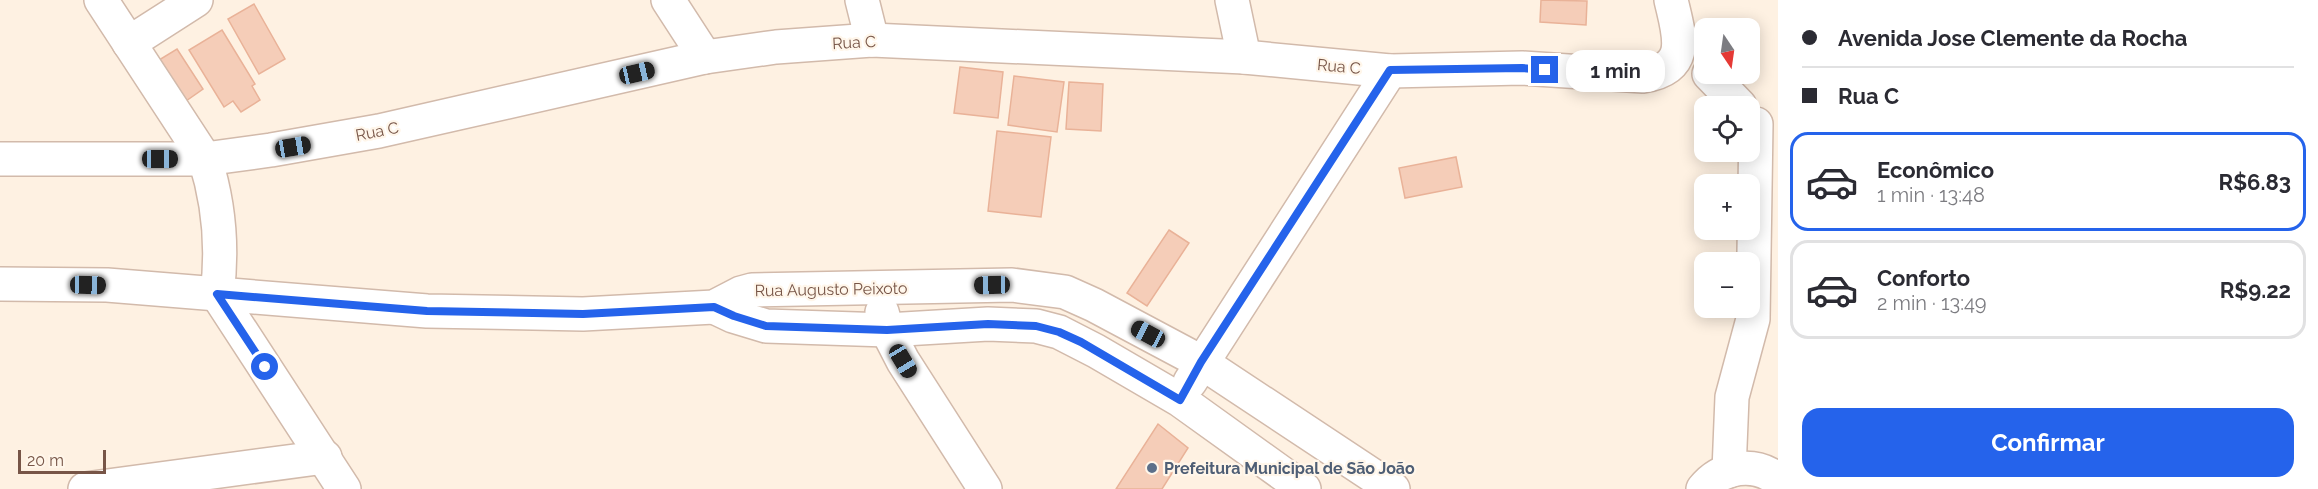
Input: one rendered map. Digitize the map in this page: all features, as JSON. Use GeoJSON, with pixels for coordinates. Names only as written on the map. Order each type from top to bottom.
{"type":"FeatureCollection","features":[{"type":"Feature","properties":{"kind":"street"},"geometry":{"type":"LineString","coordinates":[[101,0],[206,159],[212,179],[220,236],[221,266],[217,294],[344,489]]}},
{"type":"Feature","properties":{"kind":"street"},"geometry":{"type":"LineString","coordinates":[[129,43],[196,0]]}},
{"type":"Feature","properties":{"kind":"street"},"geometry":{"type":"LineString","coordinates":[[668,0],[705,57]]}},
{"type":"Feature","properties":{"kind":"street"},"geometry":{"type":"LineString","coordinates":[[862,0],[872,40]]}},
{"type":"Feature","properties":{"kind":"street"},"geometry":{"type":"LineString","coordinates":[[1232,0],[1244,57]]}},
{"type":"Feature","properties":{"kind":"street"},"geometry":{"type":"LineString","coordinates":[[1671,0],[1679,35],[1691,61]]}},
{"type":"Feature","properties":{"kind":"street","name":"Rua C"},"geometry":{"type":"LineString","coordinates":[[0,159],[206,159],[379,131],[705,57],[776,47],[872,40],[1244,57],[1390,70],[1522,68],[1643,76],[1691,61]]}},
{"type":"Feature","properties":{"kind":"street"},"geometry":{"type":"LineString","coordinates":[[1180,400],[1201,362],[1390,70]]}},
{"type":"Feature","properties":{"kind":"street"},"geometry":{"type":"LineString","coordinates":[[1719,84],[1730,96]]}},
{"type":"Feature","properties":{"kind":"street"},"geometry":{"type":"LineString","coordinates":[[1760,128],[1778,147]]}},
{"type":"Feature","properties":{"kind":"street"},"geometry":{"type":"LineString","coordinates":[[1729,471],[1732,397],[1753,319],[1749,162]]}},
{"type":"Feature","properties":{"kind":"street"},"geometry":{"type":"LineString","coordinates":[[0,284],[107,285],[438,312],[583,314],[714,307]]}},
{"type":"Feature","properties":{"kind":"street","name":"Rua Augusto Peixoto"},"geometry":{"type":"LineString","coordinates":[[714,307],[741,292],[752,290],[1012,285],[1065,292],[1201,362],[1393,489]]}},
{"type":"Feature","properties":{"kind":"street"},"geometry":{"type":"LineString","coordinates":[[876,288],[887,330],[913,378],[985,489]]}},
{"type":"Feature","properties":{"kind":"street","name":"Rua Augusto Peixoto"},"geometry":{"type":"LineString","coordinates":[[714,307],[766,326],[887,330],[988,324],[1036,326],[1059,332],[1081,342],[1180,400],[1298,488]]}},
{"type":"Feature","properties":{"kind":"street"},"geometry":{"type":"LineString","coordinates":[[1298,488],[1324,444]]}},
{"type":"Feature","properties":{"kind":"street"},"geometry":{"type":"LineString","coordinates":[[85,489],[325,457]]}},
{"type":"Feature","properties":{"kind":"street"},"geometry":{"type":"LineString","coordinates":[[1703,489],[1709,481],[1729,471],[1743,468],[1757,470],[1778,480]]}},
{"type":"Feature","properties":{"kind":"building"},"geometry":{"type":"Polygon","coordinates":[[[1541,0],[1587,1],[1586,25],[1540,22],[1541,0]]]}},
{"type":"Feature","properties":{"kind":"building"},"geometry":{"type":"Polygon","coordinates":[[[254,4],[285,59],[259,74],[228,19],[254,4]]]}},
{"type":"Feature","properties":{"kind":"building"},"geometry":{"type":"Polygon","coordinates":[[[222,30],[255,84],[252,86],[260,100],[241,112],[233,101],[224,107],[189,50],[222,30]]]}},
{"type":"Feature","properties":{"kind":"building"},"geometry":{"type":"Polygon","coordinates":[[[177,49],[203,89],[186,101],[159,60],[177,49]]]}},
{"type":"Feature","properties":{"kind":"building"},"geometry":{"type":"Polygon","coordinates":[[[960,67],[1003,72],[998,118],[954,113],[960,67]]]}},
{"type":"Feature","properties":{"kind":"building"},"geometry":{"type":"Polygon","coordinates":[[[1014,76],[1064,82],[1057,132],[1008,125],[1014,76]]]}},
{"type":"Feature","properties":{"kind":"building"},"geometry":{"type":"Polygon","coordinates":[[[1069,82],[1103,84],[1101,131],[1066,129],[1069,82]]]}},
{"type":"Feature","properties":{"kind":"building"},"geometry":{"type":"Polygon","coordinates":[[[997,131],[1051,137],[1041,217],[988,211],[997,131]]]}},
{"type":"Feature","properties":{"kind":"building"},"geometry":{"type":"Polygon","coordinates":[[[1456,157],[1462,187],[1405,198],[1399,168],[1456,157]]]}},
{"type":"Feature","properties":{"kind":"building"},"geometry":{"type":"Polygon","coordinates":[[[1169,230],[1189,243],[1147,306],[1127,293],[1169,230]]]}},
{"type":"Feature","properties":{"kind":"building","name":"Prefeitura Municipal de São João"},"geometry":{"type":"Polygon","coordinates":[[[1158,424],[1188,448],[1162,489],[1116,489],[1158,424]]]}},
{"type":"Feature","properties":{"kind":"place","name":"Prefeitura Municipal de São João"},"geometry":{"type":"Point","coordinates":[1152,468]}},
{"type":"Feature","properties":{"kind":"route"},"geometry":{"type":"LineString","coordinates":[[265,367],[217,294],[427,311],[583,314],[714,307],[766,326],[887,330],[988,324],[1036,326],[1059,332],[1081,342],[1180,400],[1201,362],[1390,70],[1522,68],[1545,70]]}}]}
